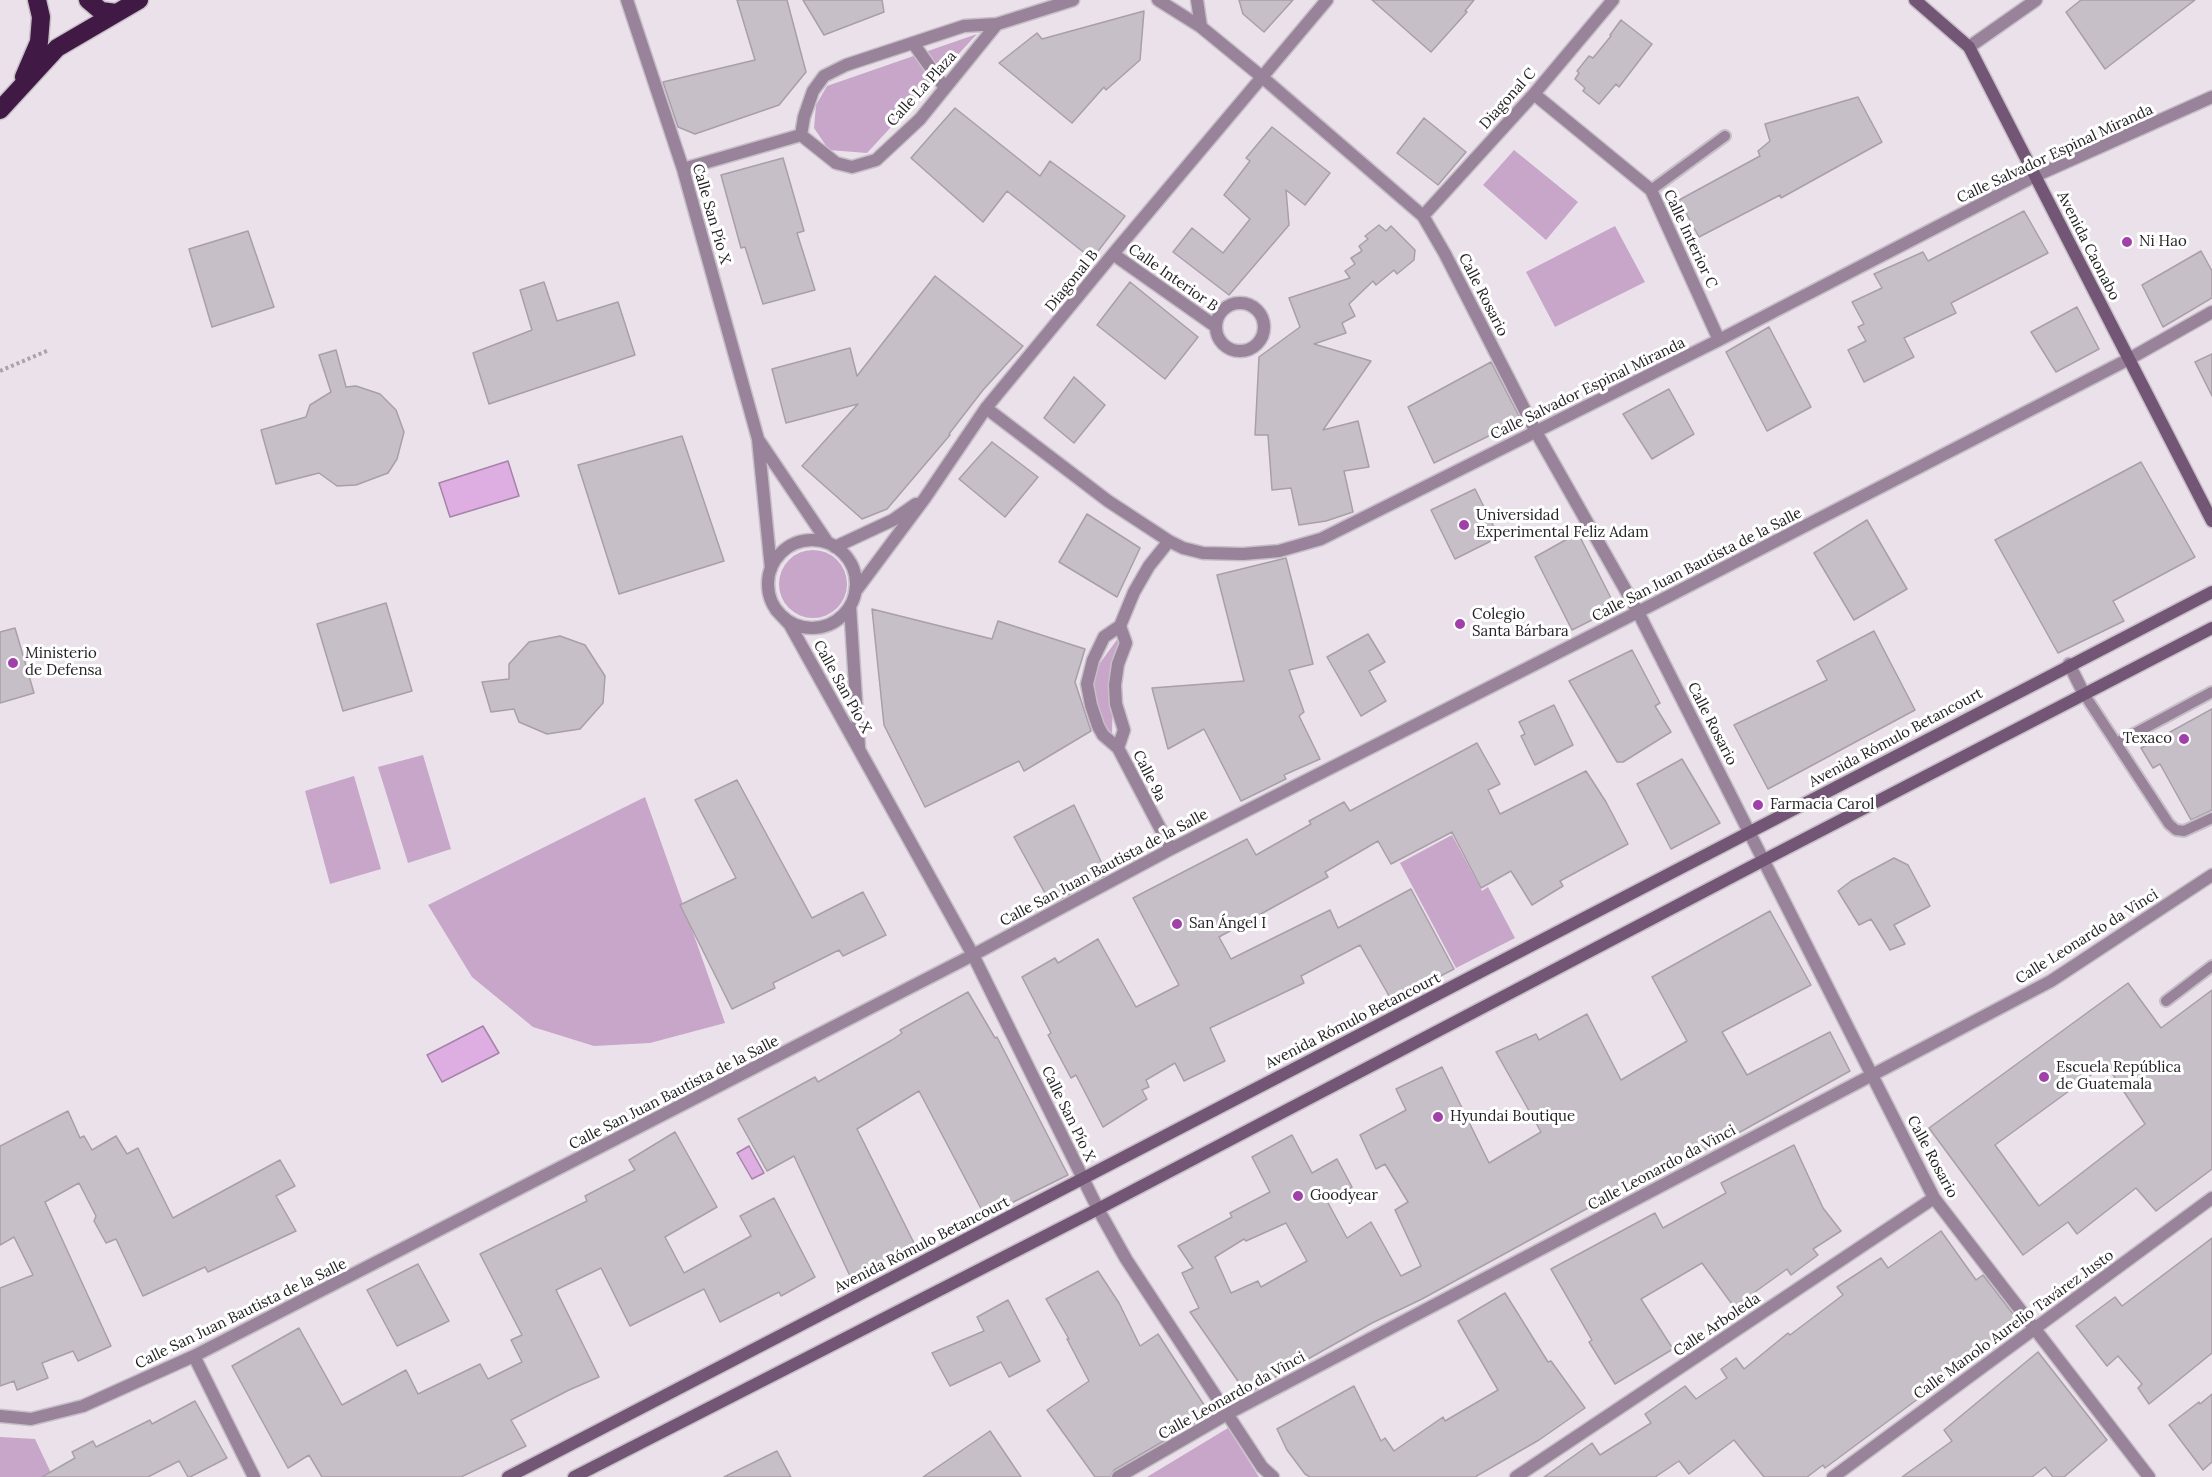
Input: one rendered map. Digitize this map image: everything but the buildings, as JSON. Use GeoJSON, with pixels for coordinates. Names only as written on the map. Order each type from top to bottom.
{"type":"FeatureCollection","features":[{"type":"Feature","properties":{"kind":"highway"},"geometry":{"type":"LineString","coordinates":[[18,89],[39,42],[41,17],[37,0]]}},
{"type":"Feature","properties":{"kind":"highway"},"geometry":{"type":"LineString","coordinates":[[88,0],[101,11],[116,13]]}},
{"type":"Feature","properties":{"kind":"highway"},"geometry":{"type":"LineString","coordinates":[[0,110],[57,48],[139,0]]}},
{"type":"Feature","properties":{"kind":"main road","name":"Avenida Caonabo"},"geometry":{"type":"LineString","coordinates":[[1915,0],[1969,47],[2212,521]]}},
{"type":"Feature","properties":{"kind":"main road","name":"Avenida Rómulo Betancourt"},"geometry":{"type":"LineString","coordinates":[[508,1477],[2212,591]]}},
{"type":"Feature","properties":{"kind":"main road"},"geometry":{"type":"LineString","coordinates":[[574,1477],[1098,1209],[2212,628]]}},
{"type":"Feature","properties":{"kind":"street","name":"Calle San Pío X"},"geometry":{"type":"LineString","coordinates":[[627,0],[683,169],[758,439],[771,569]]}},
{"type":"Feature","properties":{"kind":"street","name":"Calle La Plaza"},"geometry":{"type":"LineString","coordinates":[[997,24],[920,119],[876,160],[852,167],[836,164],[801,135],[804,117],[813,91],[824,75],[846,65],[964,26],[997,24],[1073,0]]}},
{"type":"Feature","properties":{"kind":"street"},"geometry":{"type":"LineString","coordinates":[[1158,0],[1201,27]]}},
{"type":"Feature","properties":{"kind":"street"},"geometry":{"type":"LineString","coordinates":[[1197,0],[1201,27]]}},
{"type":"Feature","properties":{"kind":"street","name":"Diagonal B"},"geometry":{"type":"LineString","coordinates":[[855,592],[925,498],[986,408],[1327,0]]}},
{"type":"Feature","properties":{"kind":"street","name":"Diagonal C"},"geometry":{"type":"LineString","coordinates":[[1423,216],[1534,94],[1613,0]]}},
{"type":"Feature","properties":{"kind":"street"},"geometry":{"type":"LineString","coordinates":[[1969,47],[2036,0]]}},
{"type":"Feature","properties":{"kind":"street","name":"Calle Rosario"},"geometry":{"type":"LineString","coordinates":[[1201,27],[1423,216],[1445,254],[1536,432],[1638,612],[1934,1198],[2149,1477]]}},
{"type":"Feature","properties":{"kind":"street"},"geometry":{"type":"LineString","coordinates":[[913,43],[945,88]]}},
{"type":"Feature","properties":{"kind":"street","name":"Calle Interior C"},"geometry":{"type":"LineString","coordinates":[[1534,94],[1651,190],[1719,340]]}},
{"type":"Feature","properties":{"kind":"street","name":"Calle Salvador Espinal Miranda"},"geometry":{"type":"LineString","coordinates":[[986,408],[1108,501],[1183,548],[1203,553],[1243,554],[1279,551],[1321,539],[1719,340],[2035,176],[2212,97]]}},
{"type":"Feature","properties":{"kind":"street"},"geometry":{"type":"LineString","coordinates":[[683,169],[801,135]]}},
{"type":"Feature","properties":{"kind":"street","name":"Calle Interior B"},"geometry":{"type":"LineString","coordinates":[[1113,254],[1215,326]]}},
{"type":"Feature","properties":{"kind":"street"},"geometry":{"type":"LineString","coordinates":[[1242,302],[1261,314],[1264,330],[1256,344],[1241,351],[1226,347],[1216,334],[1215,326],[1217,318],[1226,306],[1242,302]]}},
{"type":"Feature","properties":{"kind":"street","name":"Calle San Juan Bautista de la Salle"},"geometry":{"type":"LineString","coordinates":[[0,1416],[31,1419],[83,1406],[194,1356],[973,955],[1171,849],[2129,359],[2212,312]]}},
{"type":"Feature","properties":{"kind":"street","name":"Calle San Pío X"},"geometry":{"type":"LineString","coordinates":[[758,439],[832,545]]}},
{"type":"Feature","properties":{"kind":"street"},"geometry":{"type":"LineString","coordinates":[[832,545],[892,520],[925,498]]}},
{"type":"Feature","properties":{"kind":"street"},"geometry":{"type":"LineString","coordinates":[[816,539],[832,545],[851,564],[855,578],[855,592],[850,606],[841,617],[828,625],[814,628],[800,626],[786,620],[776,610],[770,597],[768,583],[771,569],[778,557],[788,547],[816,539]]}},
{"type":"Feature","properties":{"kind":"street","name":"Calle 9a"},"geometry":{"type":"LineString","coordinates":[[1169,541],[1149,566],[1134,592],[1120,626],[1104,637],[1093,660],[1087,684],[1098,726],[1103,735],[1118,748],[1171,849]]}},
{"type":"Feature","properties":{"kind":"street","name":"Calle San Pío X"},"geometry":{"type":"LineString","coordinates":[[850,606],[860,751]]}},
{"type":"Feature","properties":{"kind":"street","name":"Calle San Pío X"},"geometry":{"type":"LineString","coordinates":[[776,610],[790,625],[973,955],[1098,1209],[1126,1259],[1262,1467],[1273,1477]]}},
{"type":"Feature","properties":{"kind":"street","name":"Calle 9a"},"geometry":{"type":"LineString","coordinates":[[1118,748],[1124,730],[1116,704],[1115,685],[1118,664],[1126,643],[1120,626]]}},
{"type":"Feature","properties":{"kind":"street"},"geometry":{"type":"LineString","coordinates":[[2069,664],[2084,694]]}},
{"type":"Feature","properties":{"kind":"street","name":"Calle Leonardo da Vinci"},"geometry":{"type":"LineString","coordinates":[[1118,1477],[1227,1414],[2051,981],[2211,878]]}},
{"type":"Feature","properties":{"kind":"street","name":"Calle Arboleda"},"geometry":{"type":"LineString","coordinates":[[1516,1477],[1934,1198]]}},
{"type":"Feature","properties":{"kind":"street","name":"Calle Manolo Aurelio Tavárez Justo"},"geometry":{"type":"LineString","coordinates":[[1833,1477],[2212,1198]]}},
{"type":"Feature","properties":{"kind":"street"},"geometry":{"type":"LineString","coordinates":[[194,1356],[254,1477]]}},
{"type":"Feature","properties":{"kind":"lane"},"geometry":{"type":"LineString","coordinates":[[1651,190],[1725,136]]}},
{"type":"Feature","properties":{"kind":"lane"},"geometry":{"type":"LineString","coordinates":[[2117,743],[2212,692]]}},
{"type":"Feature","properties":{"kind":"lane"},"geometry":{"type":"LineString","coordinates":[[2084,694],[2169,824],[2176,830],[2184,831],[2193,829],[2212,818]]}},
{"type":"Feature","properties":{"kind":"lane"},"geometry":{"type":"LineString","coordinates":[[2166,1001],[2212,966]]}},
{"type":"Feature","properties":{"kind":"path"},"geometry":{"type":"LineString","coordinates":[[0,371],[49,350]]}},
{"type":"Feature","properties":{"kind":"shaded area"},"geometry":{"type":"Polygon","coordinates":[[[977,34],[867,153],[829,150],[814,128],[816,105],[827,86],[977,34]]]}},
{"type":"Feature","properties":{"kind":"shaded area"},"geometry":{"type":"Polygon","coordinates":[[[1514,150],[1578,202],[1546,240],[1483,185],[1514,150]]]}},
{"type":"Feature","properties":{"kind":"shaded area"},"geometry":{"type":"Polygon","coordinates":[[[1615,226],[1645,282],[1555,327],[1526,272],[1615,226]]]}},
{"type":"Feature","properties":{"kind":"shaded area"},"geometry":{"type":"Polygon","coordinates":[[[508,461],[519,496],[450,517],[439,483],[508,461]]]}},
{"type":"Feature","properties":{"kind":"shaded area"},"geometry":{"type":"Polygon","coordinates":[[[813,550],[826,553],[837,560],[844,571],[847,584],[844,597],[837,608],[826,615],[813,618],[800,615],[789,608],[782,597],[779,584],[782,571],[789,560],[800,553],[813,550]]]}},
{"type":"Feature","properties":{"kind":"shaded area"},"geometry":{"type":"Polygon","coordinates":[[[1119,637],[1113,683],[1112,736],[1097,712],[1090,690],[1100,663],[1119,637]]]}},
{"type":"Feature","properties":{"kind":"shaded area"},"geometry":{"type":"Polygon","coordinates":[[[423,755],[451,849],[408,863],[378,767],[423,755]]]}},
{"type":"Feature","properties":{"kind":"shaded area"},"geometry":{"type":"Polygon","coordinates":[[[354,776],[381,869],[330,884],[305,791],[354,776]]]}},
{"type":"Feature","properties":{"kind":"shaded area"},"geometry":{"type":"Polygon","coordinates":[[[645,797],[725,1023],[650,1043],[594,1046],[533,1027],[472,977],[428,905],[645,797]]]}},
{"type":"Feature","properties":{"kind":"shaded area"},"geometry":{"type":"Polygon","coordinates":[[[1452,835],[1482,891],[1488,887],[1515,938],[1456,968],[1400,863],[1452,835]]]}},
{"type":"Feature","properties":{"kind":"shaded area"},"geometry":{"type":"Polygon","coordinates":[[[483,1026],[499,1053],[442,1082],[427,1055],[483,1026]]]}},
{"type":"Feature","properties":{"kind":"shaded area"},"geometry":{"type":"Polygon","coordinates":[[[749,1146],[764,1173],[752,1179],[737,1153],[749,1146]]]}},
{"type":"Feature","properties":{"kind":"shaded area"},"geometry":{"type":"Polygon","coordinates":[[[1228,1428],[1259,1477],[1147,1477],[1228,1428]]]}},
{"type":"Feature","properties":{"kind":"shaded area"},"geometry":{"type":"Polygon","coordinates":[[[0,1437],[35,1439],[53,1477],[0,1477],[0,1437]]]}},
{"type":"Feature","properties":{"kind":"place","name":"Ni Hao"},"geometry":{"type":"Point","coordinates":[2127,242]}},
{"type":"Feature","properties":{"kind":"place","name":"Universidad Experimental Feliz Adam"},"geometry":{"type":"Point","coordinates":[1464,525]}},
{"type":"Feature","properties":{"kind":"place","name":"Colegio Santa Bárbara"},"geometry":{"type":"Point","coordinates":[1460,624]}},
{"type":"Feature","properties":{"kind":"place","name":"Ministerio de Defensa"},"geometry":{"type":"Point","coordinates":[13,663]}},
{"type":"Feature","properties":{"kind":"place","name":"Texaco"},"geometry":{"type":"Point","coordinates":[2184,739]}},
{"type":"Feature","properties":{"kind":"place","name":"Farmacia Carol"},"geometry":{"type":"Point","coordinates":[1758,805]}},
{"type":"Feature","properties":{"kind":"place","name":"San Ángel I"},"geometry":{"type":"Point","coordinates":[1177,924]}},
{"type":"Feature","properties":{"kind":"place","name":"Escuela República de Guatemala"},"geometry":{"type":"Point","coordinates":[2044,1077]}},
{"type":"Feature","properties":{"kind":"place","name":"Hyundai Boutique"},"geometry":{"type":"Point","coordinates":[1438,1117]}},
{"type":"Feature","properties":{"kind":"place","name":"Goodyear"},"geometry":{"type":"Point","coordinates":[1298,1196]}}]}
